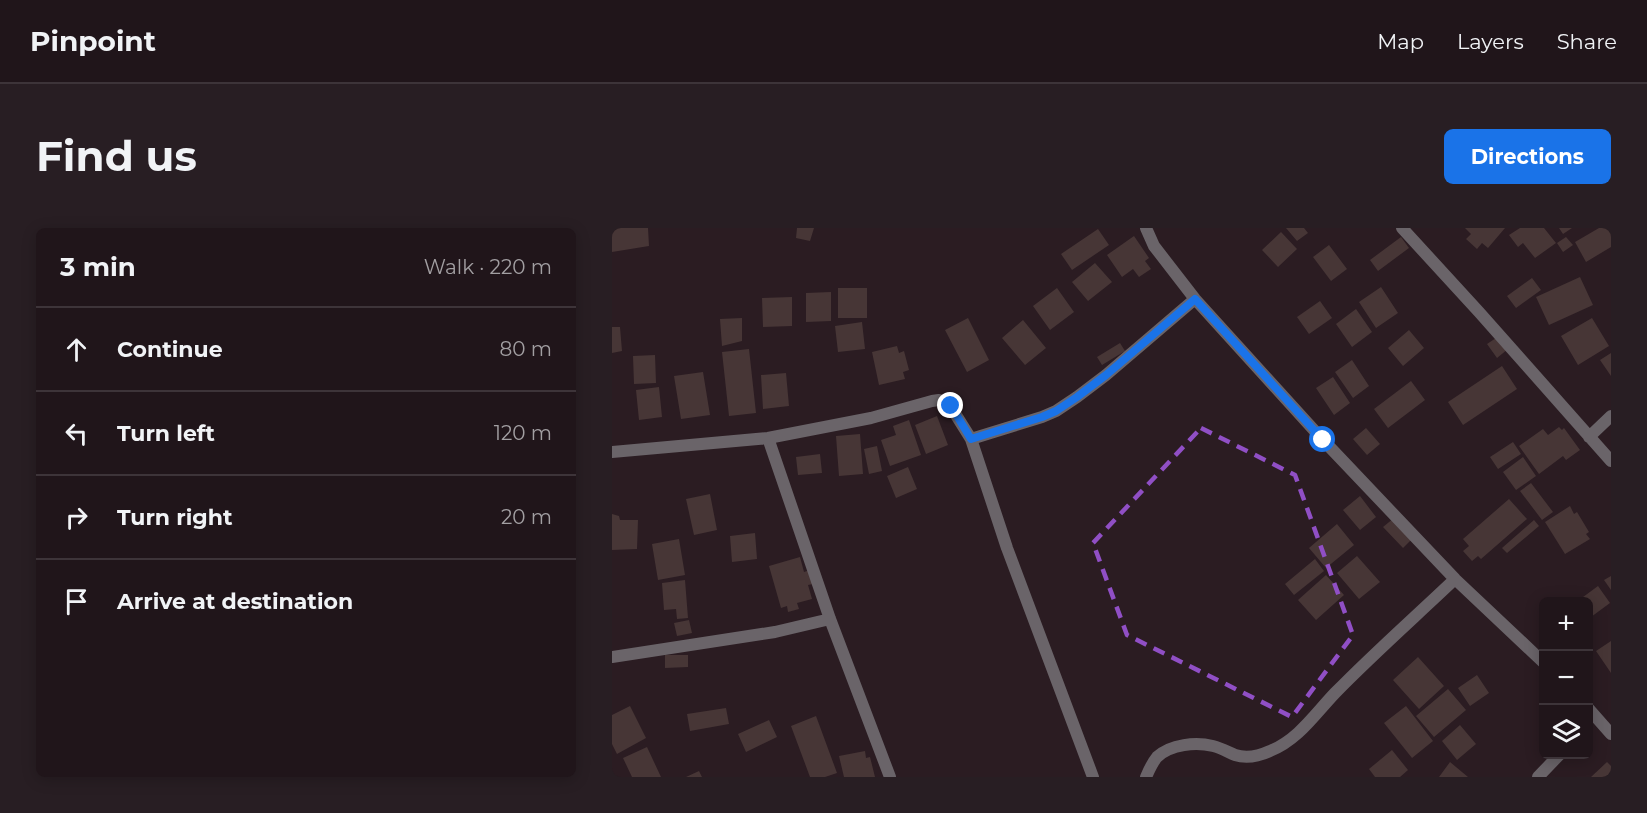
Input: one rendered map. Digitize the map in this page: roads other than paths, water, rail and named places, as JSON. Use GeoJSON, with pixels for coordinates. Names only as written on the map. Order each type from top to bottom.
{"type":"FeatureCollection","features":[{"type":"Feature","properties":{"kind":"street"},"geometry":{"type":"LineString","coordinates":[[1146,228],[1154,246],[1195,299],[1323,440],[1455,579],[1539,658]]}},
{"type":"Feature","properties":{"kind":"street"},"geometry":{"type":"LineString","coordinates":[[1402,228],[1611,461]]}},
{"type":"Feature","properties":{"kind":"street"},"geometry":{"type":"LineString","coordinates":[[971,439],[1056,411],[1106,375],[1195,299]]}},
{"type":"Feature","properties":{"kind":"street"},"geometry":{"type":"LineString","coordinates":[[612,452],[768,438],[871,418],[939,400],[951,406],[971,439],[1007,548],[1093,777]]}},
{"type":"Feature","properties":{"kind":"street"},"geometry":{"type":"LineString","coordinates":[[1589,437],[1611,416]]}},
{"type":"Feature","properties":{"kind":"street"},"geometry":{"type":"LineString","coordinates":[[768,438],[830,619],[890,777]]}},
{"type":"Feature","properties":{"kind":"street"},"geometry":{"type":"LineString","coordinates":[[1146,777],[1157,757],[1181,745],[1213,746],[1238,756],[1256,756],[1274,750],[1303,729],[1335,693],[1455,579]]}},
{"type":"Feature","properties":{"kind":"street"},"geometry":{"type":"LineString","coordinates":[[612,657],[775,632],[830,619]]}},
{"type":"Feature","properties":{"kind":"street"},"geometry":{"type":"LineString","coordinates":[[1593,717],[1611,734]]}},
{"type":"Feature","properties":{"kind":"street"},"geometry":{"type":"LineString","coordinates":[[1538,777],[1555,759]]}}]}
